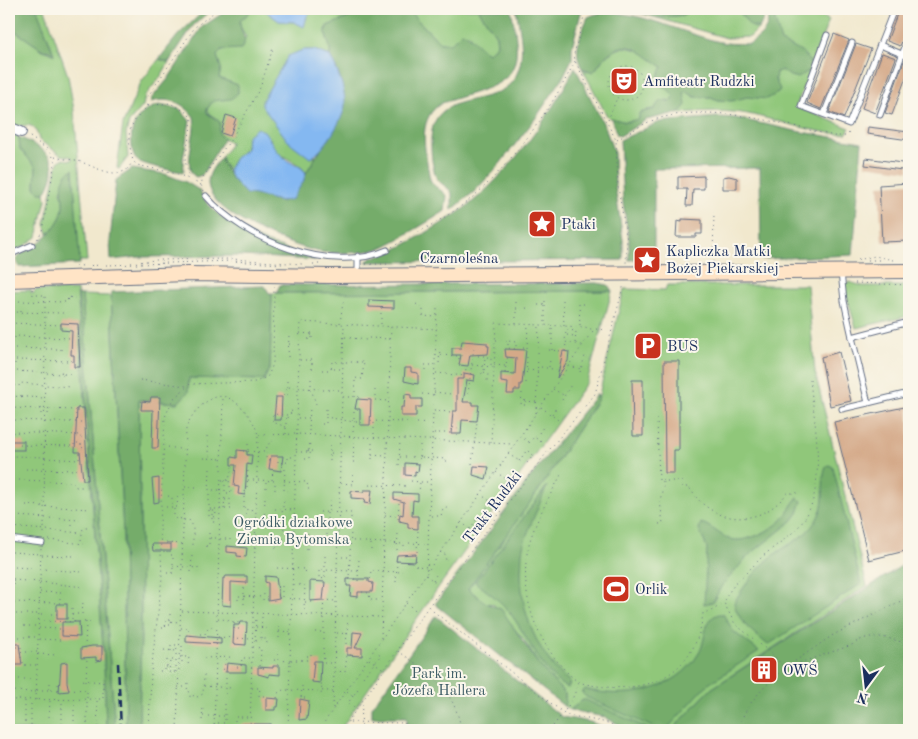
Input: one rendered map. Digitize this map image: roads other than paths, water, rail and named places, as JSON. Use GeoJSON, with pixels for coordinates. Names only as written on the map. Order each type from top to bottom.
{"type":"FeatureCollection","features":[{"type":"Feature","properties":{"kind":"street"},"geometry":{"type":"LineString","coordinates":[[9,128],[20,132]]}},
{"type":"Feature","properties":{"kind":"street","name":"Czarnoleśna"},"geometry":{"type":"LineString","coordinates":[[9,280],[123,268],[274,274],[358,270],[713,273],[845,277],[909,271]]}},
{"type":"Feature","properties":{"kind":"lane"},"geometry":{"type":"LineString","coordinates":[[827,35],[801,106],[849,124],[894,9]]}},
{"type":"Feature","properties":{"kind":"lane"},"geometry":{"type":"LineString","coordinates":[[880,115],[909,36]]}},
{"type":"Feature","properties":{"kind":"lane"},"geometry":{"type":"LineString","coordinates":[[824,114],[852,43]]}},
{"type":"Feature","properties":{"kind":"lane"},"geometry":{"type":"LineString","coordinates":[[880,45],[909,57]]}},
{"type":"Feature","properties":{"kind":"lane"},"geometry":{"type":"LineString","coordinates":[[206,196],[226,216],[264,238],[305,254],[326,257],[358,256],[378,254],[388,250]]}},
{"type":"Feature","properties":{"kind":"lane"},"geometry":{"type":"LineString","coordinates":[[9,256],[32,244]]}},
{"type":"Feature","properties":{"kind":"lane"},"geometry":{"type":"LineString","coordinates":[[358,256],[358,270]]}},
{"type":"Feature","properties":{"kind":"lane"},"geometry":{"type":"LineString","coordinates":[[845,277],[844,302],[868,403]]}},
{"type":"Feature","properties":{"kind":"lane"},"geometry":{"type":"LineString","coordinates":[[852,337],[909,322]]}},
{"type":"Feature","properties":{"kind":"lane"},"geometry":{"type":"LineString","coordinates":[[842,409],[909,393]]}},
{"type":"Feature","properties":{"kind":"lane"},"geometry":{"type":"LineString","coordinates":[[9,539],[43,541]]}},
{"type":"Feature","properties":{"kind":"water"},"geometry":{"type":"Polygon","coordinates":[[[263,9],[314,9],[307,16],[304,27],[294,22],[279,21],[263,9]]]}},
{"type":"Feature","properties":{"kind":"water"},"geometry":{"type":"Polygon","coordinates":[[[303,50],[314,50],[330,56],[340,79],[345,98],[344,110],[337,126],[321,150],[310,158],[288,141],[262,106],[262,101],[288,56],[303,50]]]}},
{"type":"Feature","properties":{"kind":"water"},"geometry":{"type":"Polygon","coordinates":[[[257,128],[264,131],[283,157],[301,167],[306,173],[303,182],[292,199],[282,201],[246,194],[232,179],[228,170],[235,158],[246,149],[247,136],[257,128]]]}},
{"type":"Feature","properties":{"kind":"railway"},"geometry":{"type":"LineString","coordinates":[[118,663],[121,730]]}},
{"type":"Feature","properties":{"kind":"place","name":"Amfiteatr Rudzki"},"geometry":{"type":"Point","coordinates":[624,81]}},
{"type":"Feature","properties":{"kind":"place","name":"Ptaki"},"geometry":{"type":"Point","coordinates":[542,224]}},
{"type":"Feature","properties":{"kind":"place","name":"Kapliczka Matki Bożej Piekarskiej"},"geometry":{"type":"Point","coordinates":[647,260]}},
{"type":"Feature","properties":{"kind":"place","name":"BUS"},"geometry":{"type":"Point","coordinates":[648,346]}},
{"type":"Feature","properties":{"kind":"place","name":"Orlik"},"geometry":{"type":"Point","coordinates":[616,589]}},
{"type":"Feature","properties":{"kind":"place","name":"OWŚ"},"geometry":{"type":"Point","coordinates":[764,670]}},
{"type":"Feature","properties":{"kind":"park label","name":"Ogródki działkowe Ziemia Bytomska"},"geometry":{"type":"Point","coordinates":[293,530]}},
{"type":"Feature","properties":{"kind":"park label","name":"Park im. Józefa Hallera"},"geometry":{"type":"Point","coordinates":[439,682]}}]}
